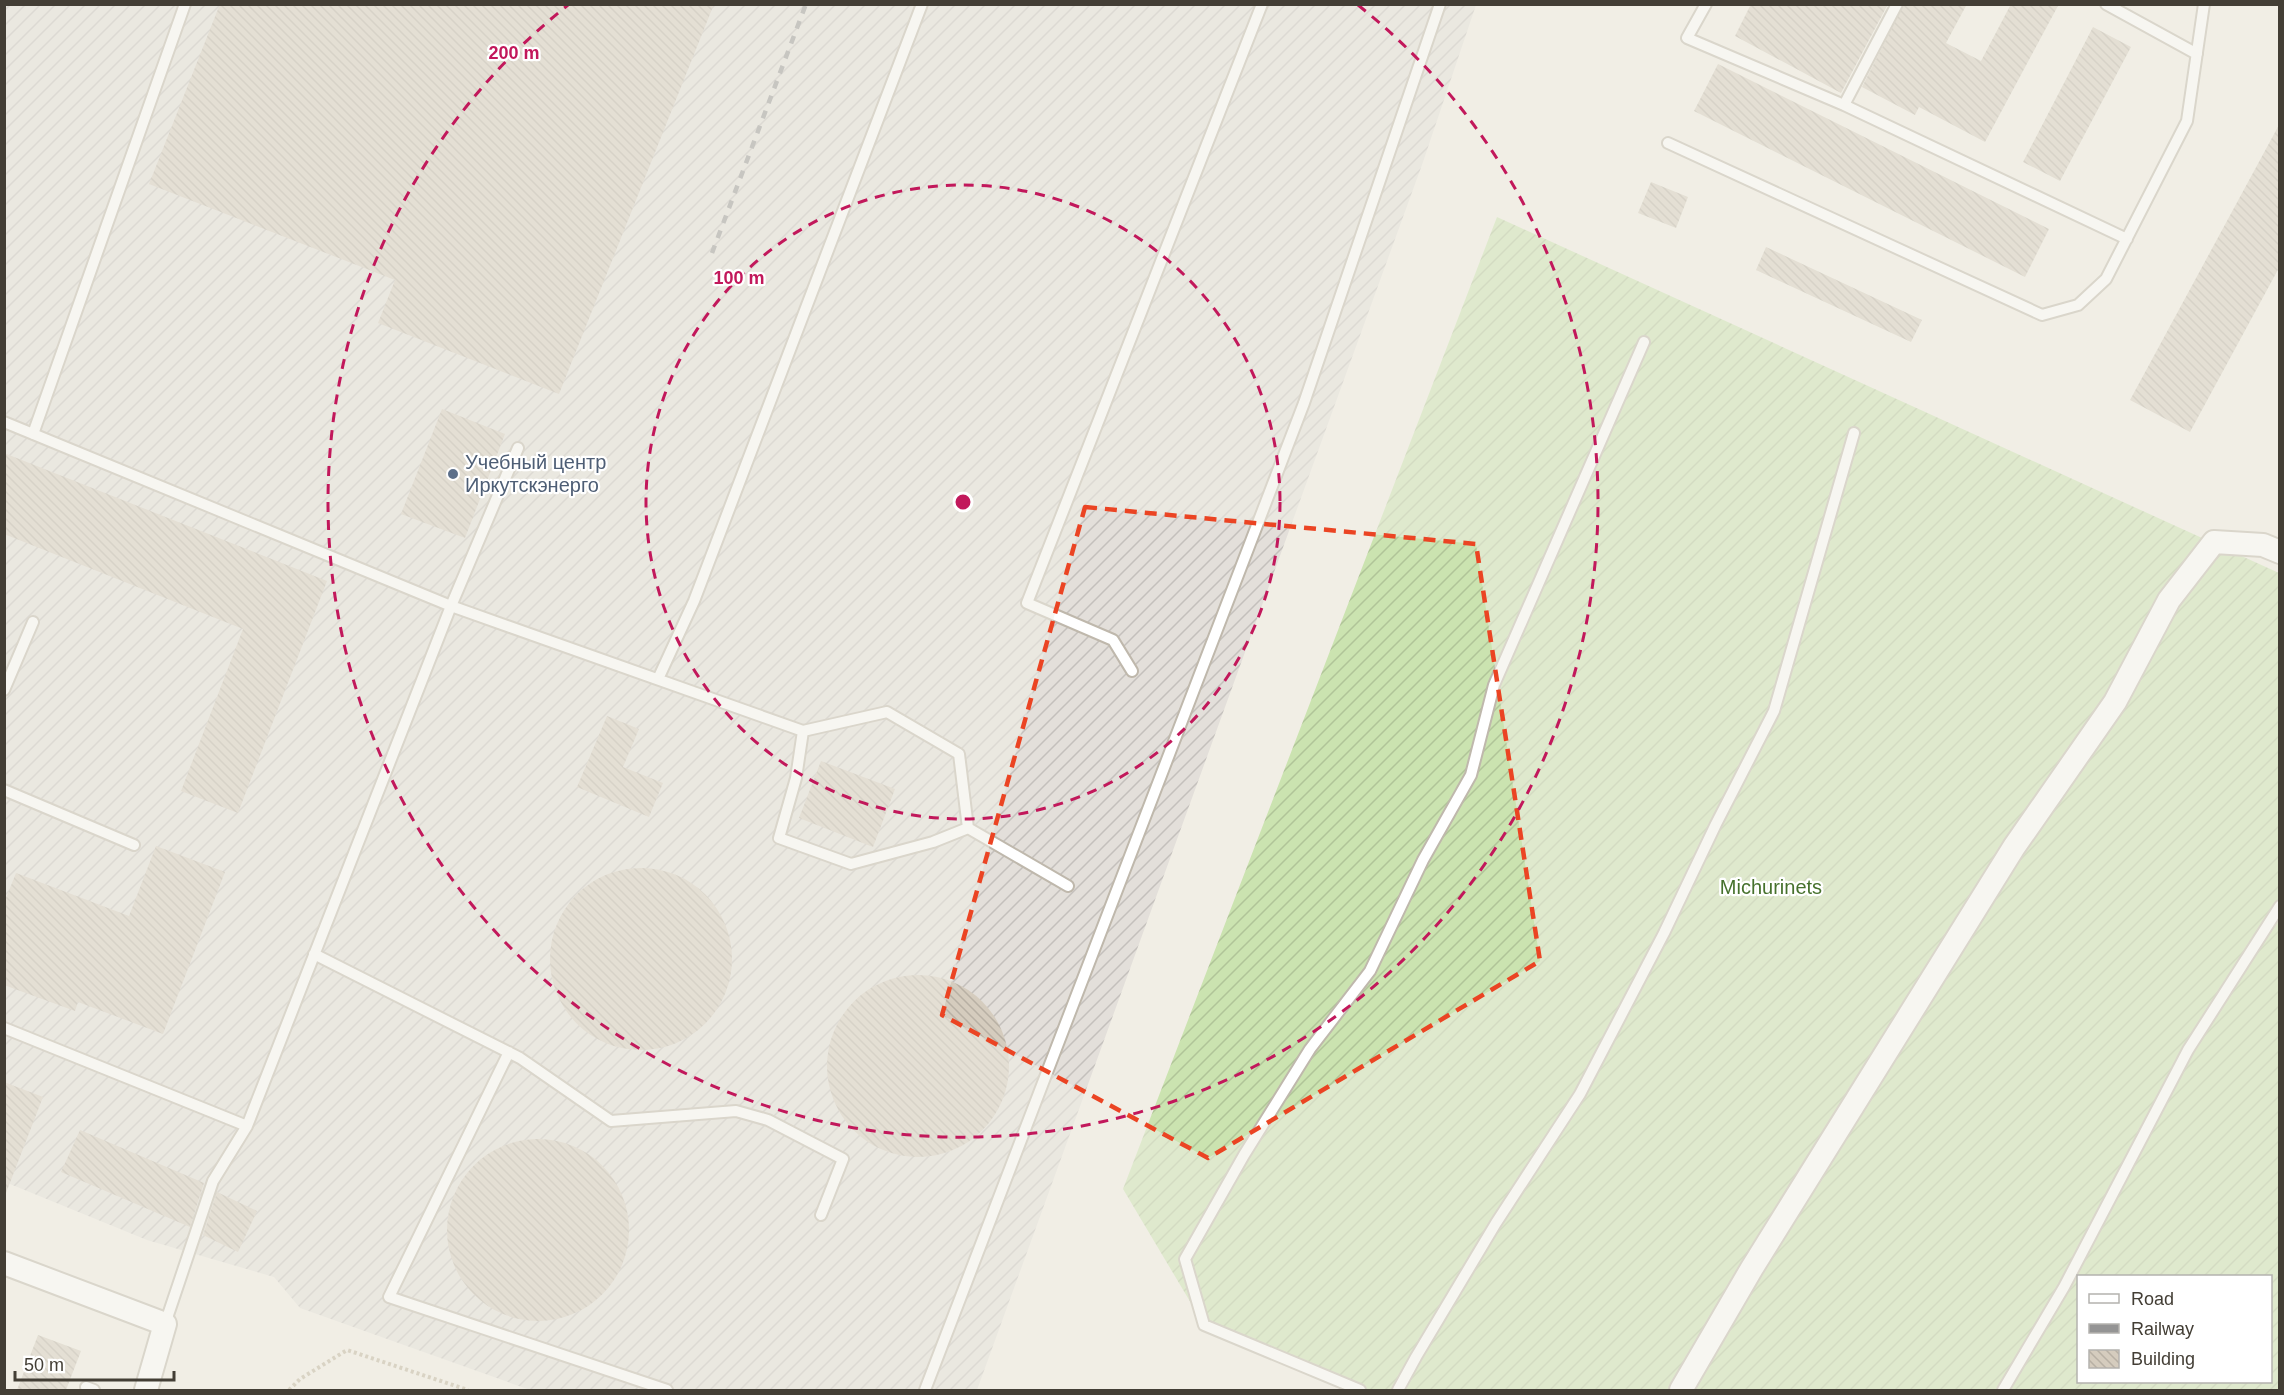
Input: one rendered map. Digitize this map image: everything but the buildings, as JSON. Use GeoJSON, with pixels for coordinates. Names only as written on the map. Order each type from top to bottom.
{"type":"FeatureCollection","features":[{"type":"Feature","properties":{"kind":"street"},"geometry":{"type":"LineString","coordinates":[[1681,1390],[1752,1268],[2014,847],[2115,702],[2169,600],[2214,542],[2263,545],[2280,552]]}},
{"type":"Feature","properties":{"kind":"street"},"geometry":{"type":"LineString","coordinates":[[4,1263],[165,1324],[146,1390]]}},
{"type":"Feature","properties":{"kind":"lane"},"geometry":{"type":"LineString","coordinates":[[33,434],[185,4]]}},
{"type":"Feature","properties":{"kind":"lane"},"geometry":{"type":"LineString","coordinates":[[658,680],[694,601],[922,4]]}},
{"type":"Feature","properties":{"kind":"lane"},"geometry":{"type":"LineString","coordinates":[[1132,671],[1113,640],[1027,603],[1262,4]]}},
{"type":"Feature","properties":{"kind":"lane"},"geometry":{"type":"LineString","coordinates":[[925,1390],[1304,403],[1440,4]]}},
{"type":"Feature","properties":{"kind":"lane"},"geometry":{"type":"LineString","coordinates":[[1706,4],[1687,38],[1844,105],[2127,239]]}},
{"type":"Feature","properties":{"kind":"lane"},"geometry":{"type":"LineString","coordinates":[[1844,105],[1897,4]]}},
{"type":"Feature","properties":{"kind":"lane"},"geometry":{"type":"LineString","coordinates":[[2106,4],[2197,54]]}},
{"type":"Feature","properties":{"kind":"lane"},"geometry":{"type":"LineString","coordinates":[[1668,143],[2043,315],[2078,304],[2106,279],[2127,239],[2187,121],[2204,4]]}},
{"type":"Feature","properties":{"kind":"lane"},"geometry":{"type":"LineString","coordinates":[[1360,1390],[1204,1325],[1185,1259],[1244,1155],[1310,1049],[1370,971],[1423,860],[1471,775],[1494,685],[1644,342]]}},
{"type":"Feature","properties":{"kind":"lane"},"geometry":{"type":"LineString","coordinates":[[4,422],[451,606],[803,731],[887,712],[959,754],[968,828]]}},
{"type":"Feature","properties":{"kind":"lane"},"geometry":{"type":"LineString","coordinates":[[1398,1390],[1496,1223],[1580,1094],[1664,933],[1716,824],[1774,711],[1854,433]]}},
{"type":"Feature","properties":{"kind":"lane"},"geometry":{"type":"LineString","coordinates":[[165,1324],[213,1181],[247,1125],[451,606],[518,448]]}},
{"type":"Feature","properties":{"kind":"lane"},"geometry":{"type":"LineString","coordinates":[[4,690],[33,622]]}},
{"type":"Feature","properties":{"kind":"lane"},"geometry":{"type":"LineString","coordinates":[[803,731],[796,778],[779,838],[852,864],[933,842],[968,828]]}},
{"type":"Feature","properties":{"kind":"lane"},"geometry":{"type":"LineString","coordinates":[[4,790],[134,845]]}},
{"type":"Feature","properties":{"kind":"lane"},"geometry":{"type":"LineString","coordinates":[[968,828],[1068,886]]}},
{"type":"Feature","properties":{"kind":"lane"},"geometry":{"type":"LineString","coordinates":[[2003,1390],[2064,1287],[2188,1050],[2280,906]]}},
{"type":"Feature","properties":{"kind":"lane"},"geometry":{"type":"LineString","coordinates":[[314,954],[509,1052],[612,1120],[736,1111],[768,1120],[843,1159],[821,1215]]}},
{"type":"Feature","properties":{"kind":"lane"},"geometry":{"type":"LineString","coordinates":[[4,1028],[247,1125]]}},
{"type":"Feature","properties":{"kind":"lane"},"geometry":{"type":"LineString","coordinates":[[509,1052],[389,1297],[667,1390]]}},
{"type":"Feature","properties":{"kind":"path"},"geometry":{"type":"LineString","coordinates":[[290,1390],[300,1379],[347,1350],[468,1390]]}},
{"type":"Feature","properties":{"kind":"highlighted area"},"geometry":{"type":"Polygon","coordinates":[[[1085,507],[1476,544],[1540,961],[1208,1158],[942,1015],[1085,507]]]}},
{"type":"Feature","properties":{"kind":"shaded area"},"geometry":{"type":"Polygon","coordinates":[[[4,5],[1476,5],[1423,162],[977,1390],[530,1390],[300,1308],[274,1277],[147,1240],[5,1182],[4,5]]]}},
{"type":"Feature","properties":{"kind":"green space","name":"Michurinets"},"geometry":{"type":"Polygon","coordinates":[[[1497,217],[2279,573],[2279,1390],[1360,1390],[1204,1325],[1123,1189],[1497,217]]]}},
{"type":"Feature","properties":{"kind":"railway"},"geometry":{"type":"LineString","coordinates":[[712,253],[806,4]]}},
{"type":"Feature","properties":{"kind":"place","name":"Учебный центр Иркутскэнерго"},"geometry":{"type":"Point","coordinates":[453,474]}}]}
